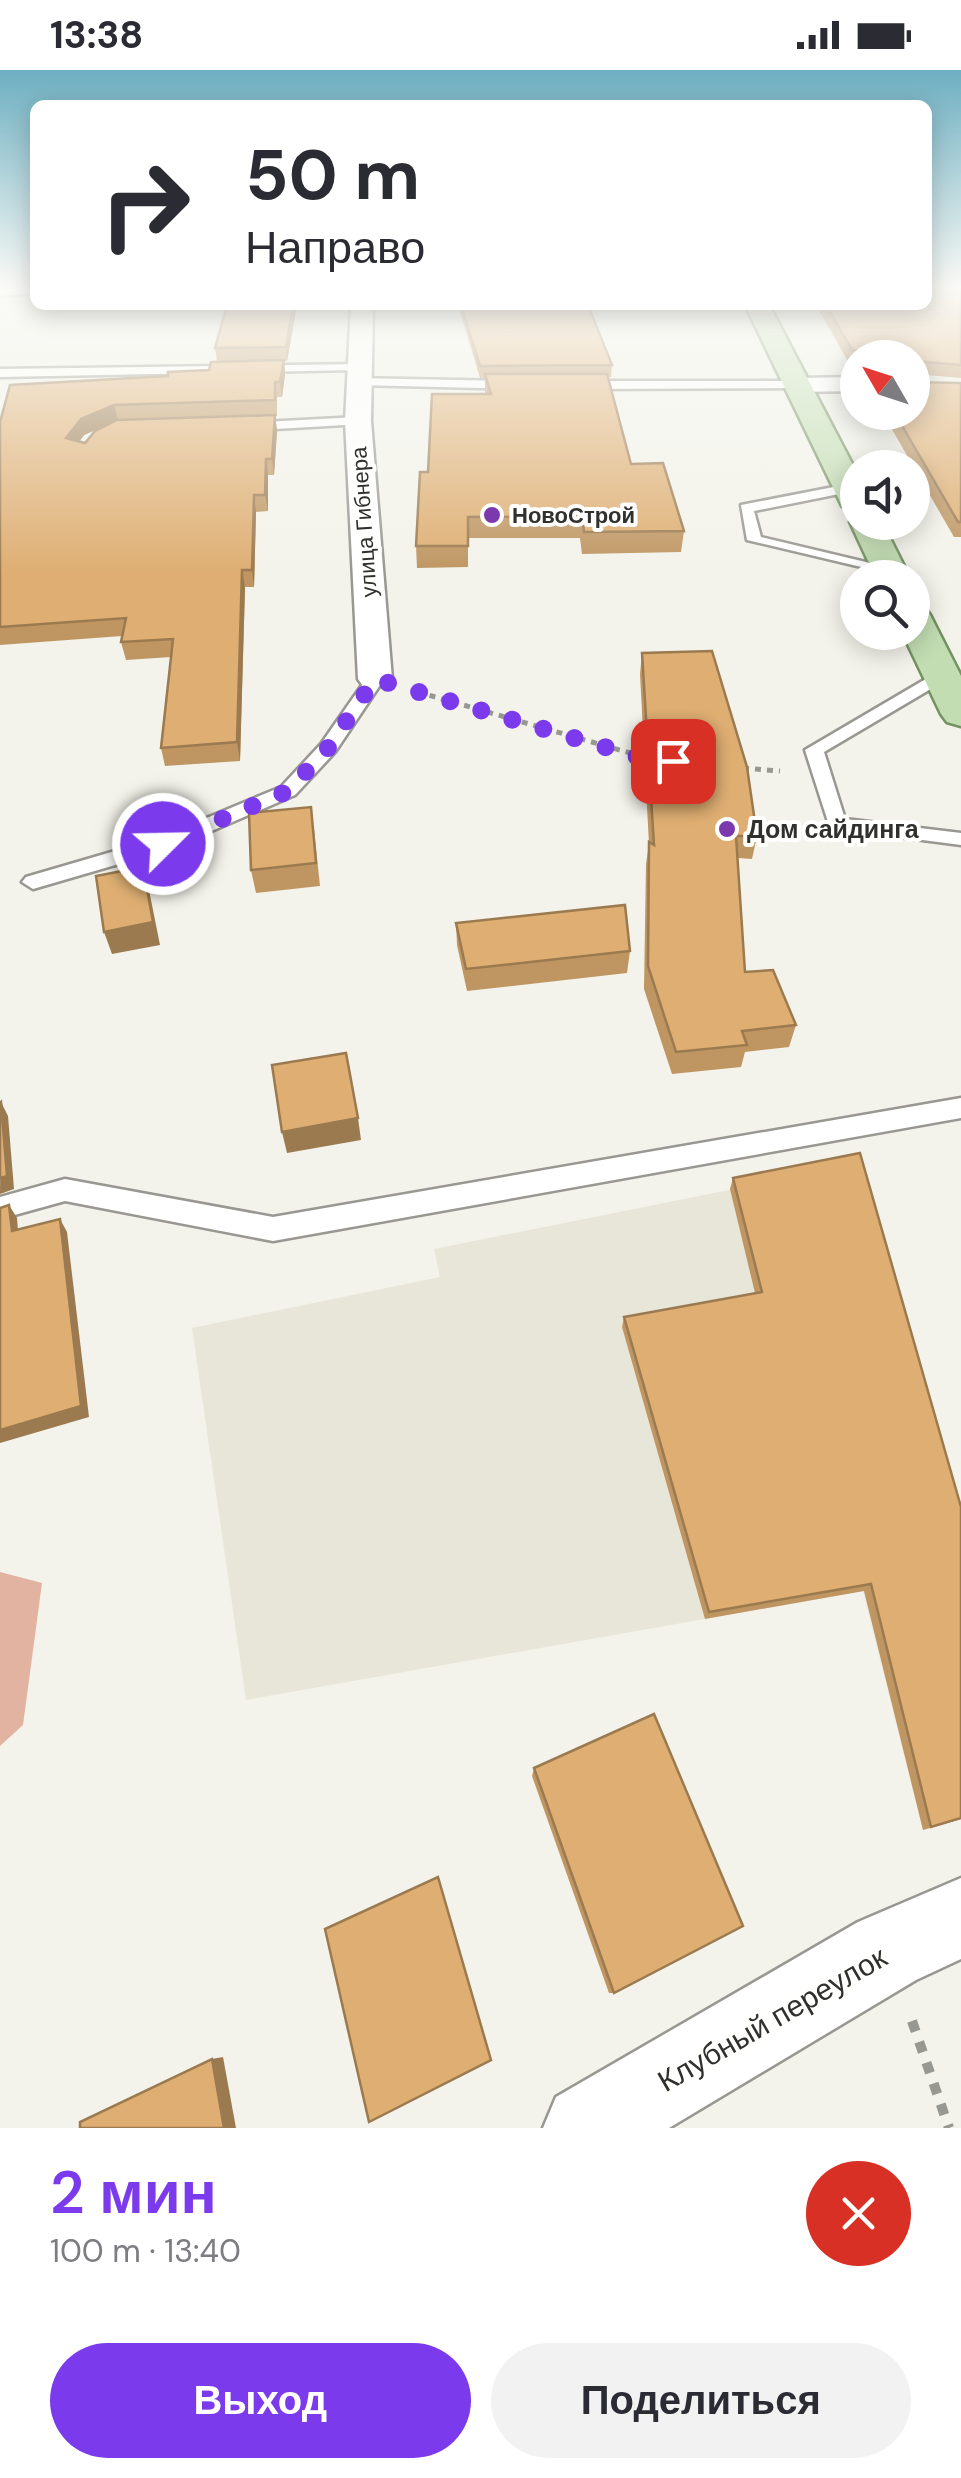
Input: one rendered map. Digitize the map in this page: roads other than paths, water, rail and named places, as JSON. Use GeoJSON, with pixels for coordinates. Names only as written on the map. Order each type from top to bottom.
{"type":"FeatureCollection","features":[{"type":"Feature","properties":{"kind":"main road"},"geometry":{"type":"LineString","coordinates":[[796,384],[840,471]]}},
{"type":"Feature","properties":{"kind":"main road"},"geometry":{"type":"LineString","coordinates":[[929,650],[961,714]]}},
{"type":"Feature","properties":{"kind":"street","name":"улица Гибнера"},"geometry":{"type":"LineString","coordinates":[[356,382],[375,679]]}},
{"type":"Feature","properties":{"kind":"street"},"geometry":{"type":"LineString","coordinates":[[796,384],[840,384]]}},
{"type":"Feature","properties":{"kind":"street","name":"Клубный переулок"},"geometry":{"type":"LineString","coordinates":[[588,2128],[887,1950],[961,1918]]}},
{"type":"Feature","properties":{"kind":"lane"},"geometry":{"type":"LineString","coordinates":[[478,382],[538,386]]}},
{"type":"Feature","properties":{"kind":"lane"},"geometry":{"type":"LineString","coordinates":[[557,385],[796,384]]}},
{"type":"Feature","properties":{"kind":"lane"},"geometry":{"type":"LineString","coordinates":[[226,427],[358,420]]}},
{"type":"Feature","properties":{"kind":"lane"},"geometry":{"type":"LineString","coordinates":[[840,498],[746,508],[754,540],[840,562]]}},
{"type":"Feature","properties":{"kind":"lane"},"geometry":{"type":"LineString","coordinates":[[942,676],[814,750],[836,824],[961,839]]}},
{"type":"Feature","properties":{"kind":"lane"},"geometry":{"type":"LineString","coordinates":[[32,882],[163,844],[288,791],[328,748],[375,679]]}},
{"type":"Feature","properties":{"kind":"lane"},"geometry":{"type":"LineString","coordinates":[[0,1208],[66,1190],[273,1229],[961,1108]]}},
{"type":"Feature","properties":{"kind":"place","name":"НовоСтрой"},"geometry":{"type":"Point","coordinates":[492,515]}},
{"type":"Feature","properties":{"kind":"place","name":"Дом сайдинга"},"geometry":{"type":"Point","coordinates":[727,829]}}]}
